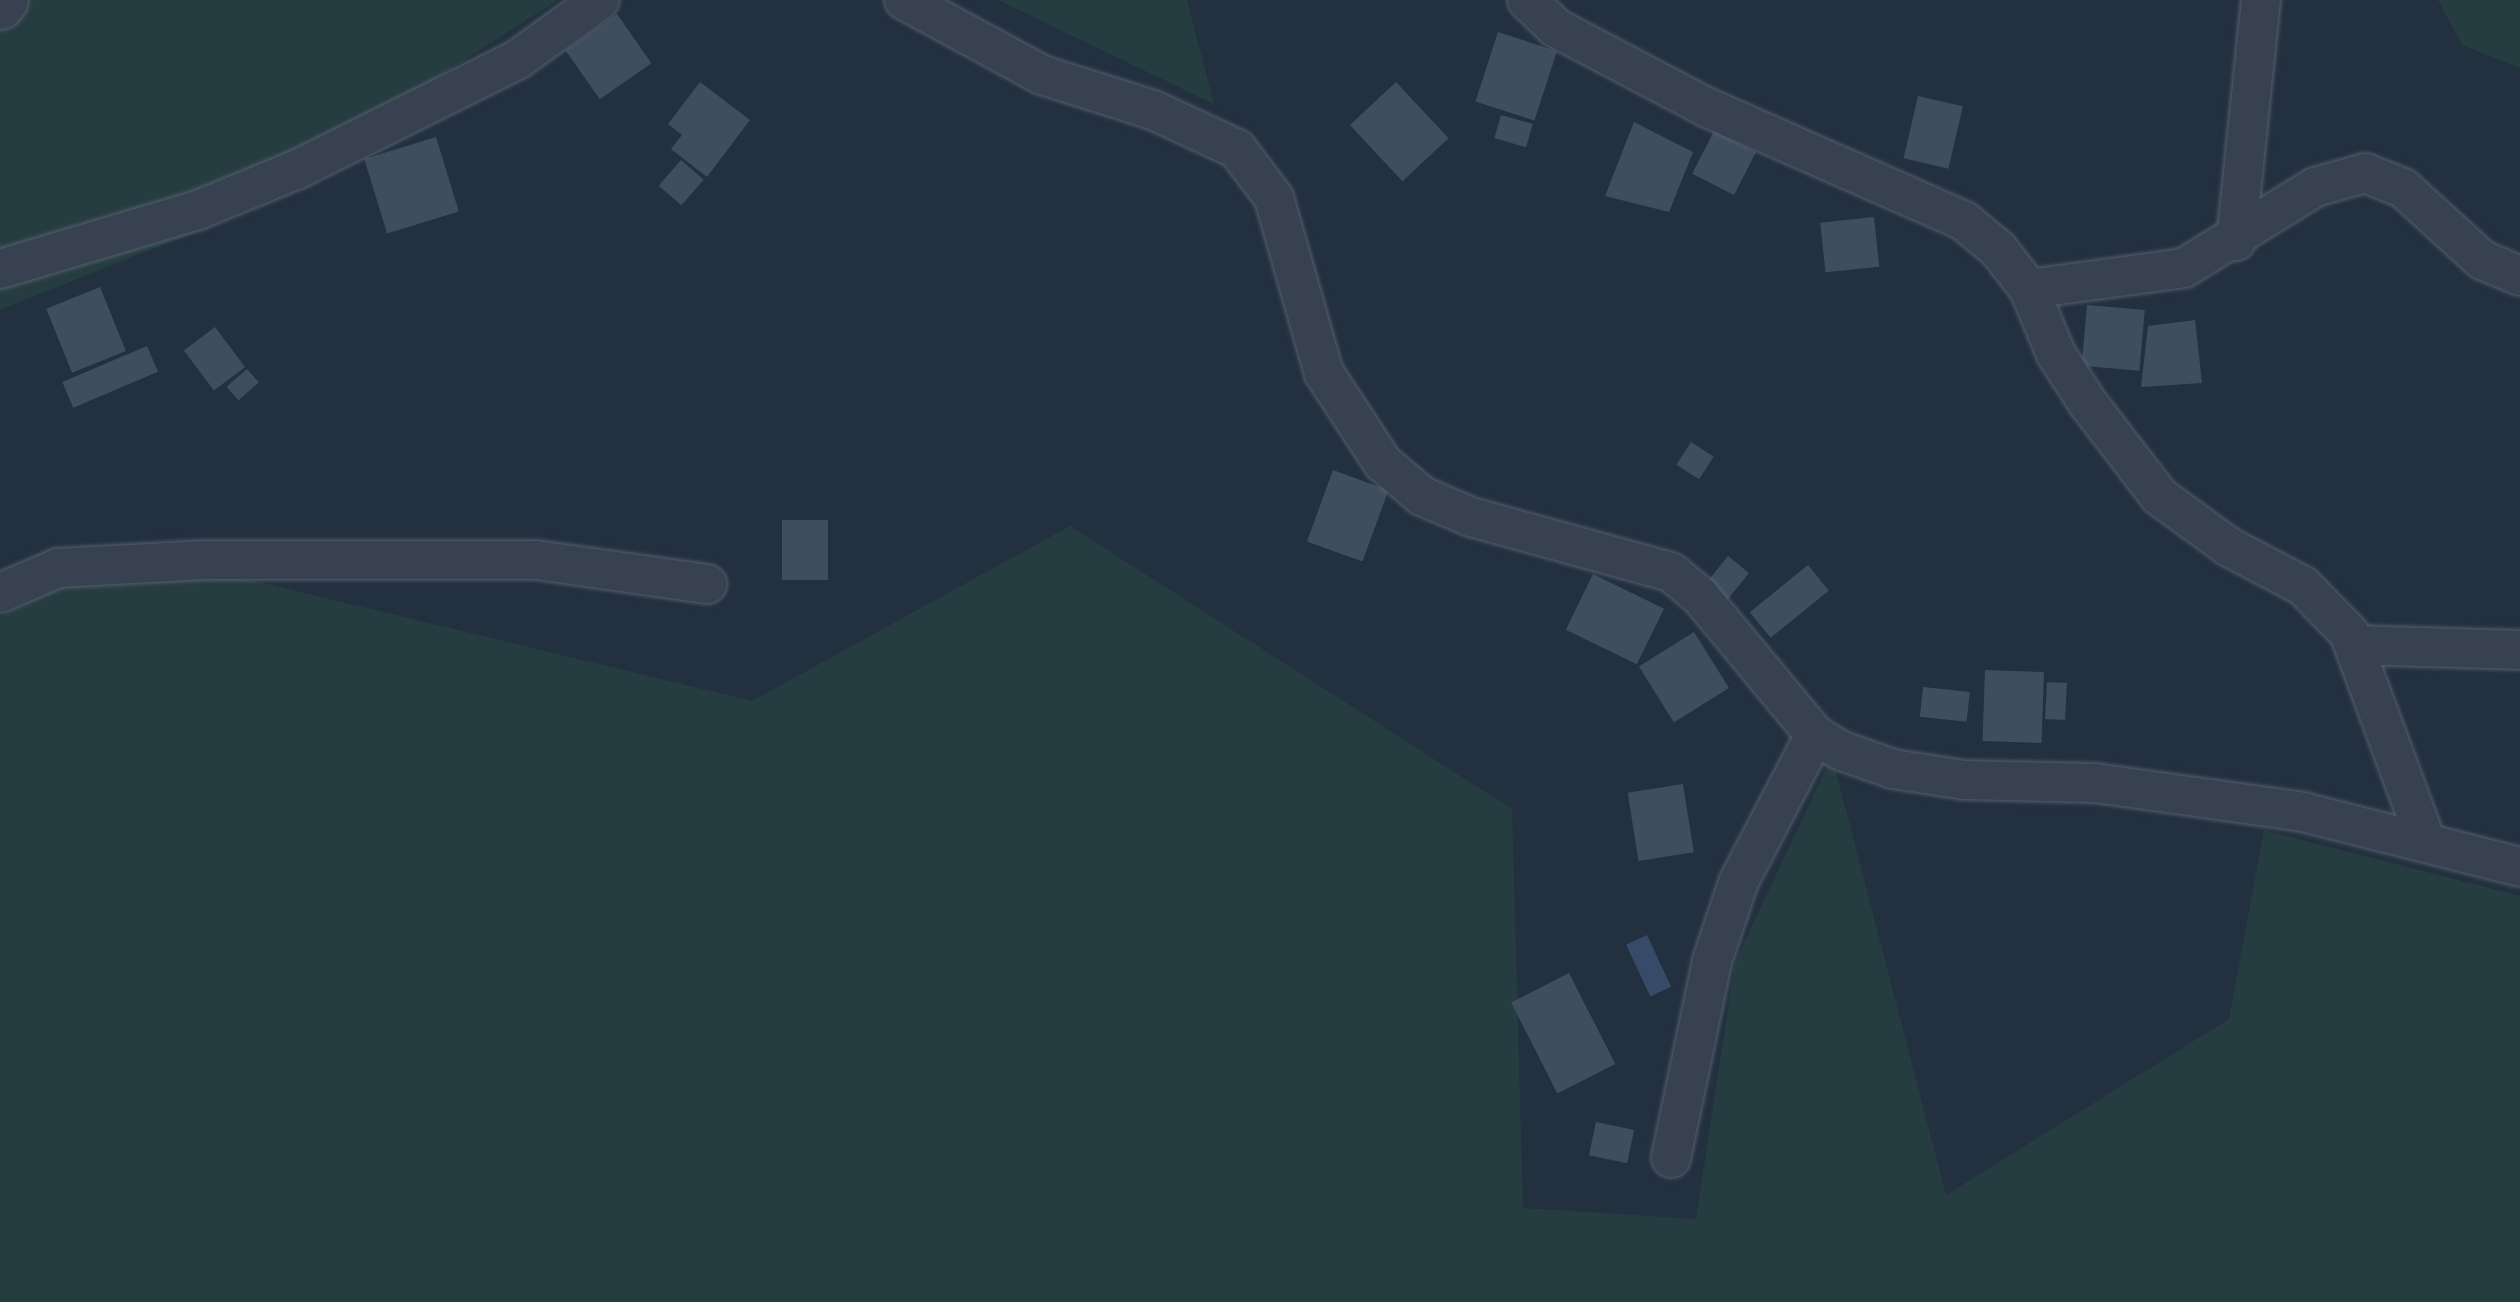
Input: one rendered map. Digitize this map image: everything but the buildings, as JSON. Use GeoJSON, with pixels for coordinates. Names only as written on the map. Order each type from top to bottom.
{"type":"FeatureCollection","features":[{"type":"Feature","properties":{"kind":"street"},"geometry":{"type":"LineString","coordinates":[[0,269],[198,210],[314,162],[517,60],[600,0]]}},
{"type":"Feature","properties":{"kind":"street"},"geometry":{"type":"LineString","coordinates":[[904,0],[1042,76],[1153,110],[1237,149],[1274,198],[1324,374],[1383,462],[1422,496],[1472,516],[1671,572],[1700,596],[1815,735],[1893,769],[1964,780],[2095,783],[2303,812],[2520,867]]}},
{"type":"Feature","properties":{"kind":"street"},"geometry":{"type":"LineString","coordinates":[[1527,0],[1556,28],[1706,106],[1964,221],[1998,249],[2029,289],[2056,354],[2159,496],[2229,548],[2302,586],[2355,646],[2426,841]]}},
{"type":"Feature","properties":{"kind":"street"},"geometry":{"type":"LineString","coordinates":[[2236,241],[2261,0]]}},
{"type":"Feature","properties":{"kind":"street"},"geometry":{"type":"LineString","coordinates":[[2029,289],[2184,268],[2236,241],[2314,186],[2365,174],[2403,188],[2482,260],[2520,276]]}},
{"type":"Feature","properties":{"kind":"street"},"geometry":{"type":"LineString","coordinates":[[0,593],[58,568],[205,560],[536,560],[708,584]]}},
{"type":"Feature","properties":{"kind":"street"},"geometry":{"type":"LineString","coordinates":[[2355,646],[2520,650]]}},
{"type":"Feature","properties":{"kind":"street"},"geometry":{"type":"LineString","coordinates":[[1671,1158],[1712,961],[1739,881],[1815,735]]}},
{"type":"Feature","properties":{"kind":"green space"},"geometry":{"type":"Polygon","coordinates":[[[0,0],[558,0],[198,231],[0,310],[0,0]]]}},
{"type":"Feature","properties":{"kind":"green space"},"geometry":{"type":"Polygon","coordinates":[[[998,0],[1187,0],[1214,104],[998,0]]]}},
{"type":"Feature","properties":{"kind":"green space"},"geometry":{"type":"Polygon","coordinates":[[[2438,0],[2520,0],[2520,68],[2462,45],[2438,0]]]}},
{"type":"Feature","properties":{"kind":"green space"},"geometry":{"type":"Polygon","coordinates":[[[1070,526],[1512,809],[1523,1208],[1696,1219],[1735,962],[1832,756],[1946,1195],[2229,1019],[2264,830],[2520,896],[2520,1302],[0,1302],[0,617],[127,550],[752,701],[1070,526]]]}},
{"type":"Feature","properties":{"kind":"water"},"geometry":{"type":"Polygon","coordinates":[[[1647,935],[1671,987],[1650,996],[1626,945],[1647,935]]]}}]}
